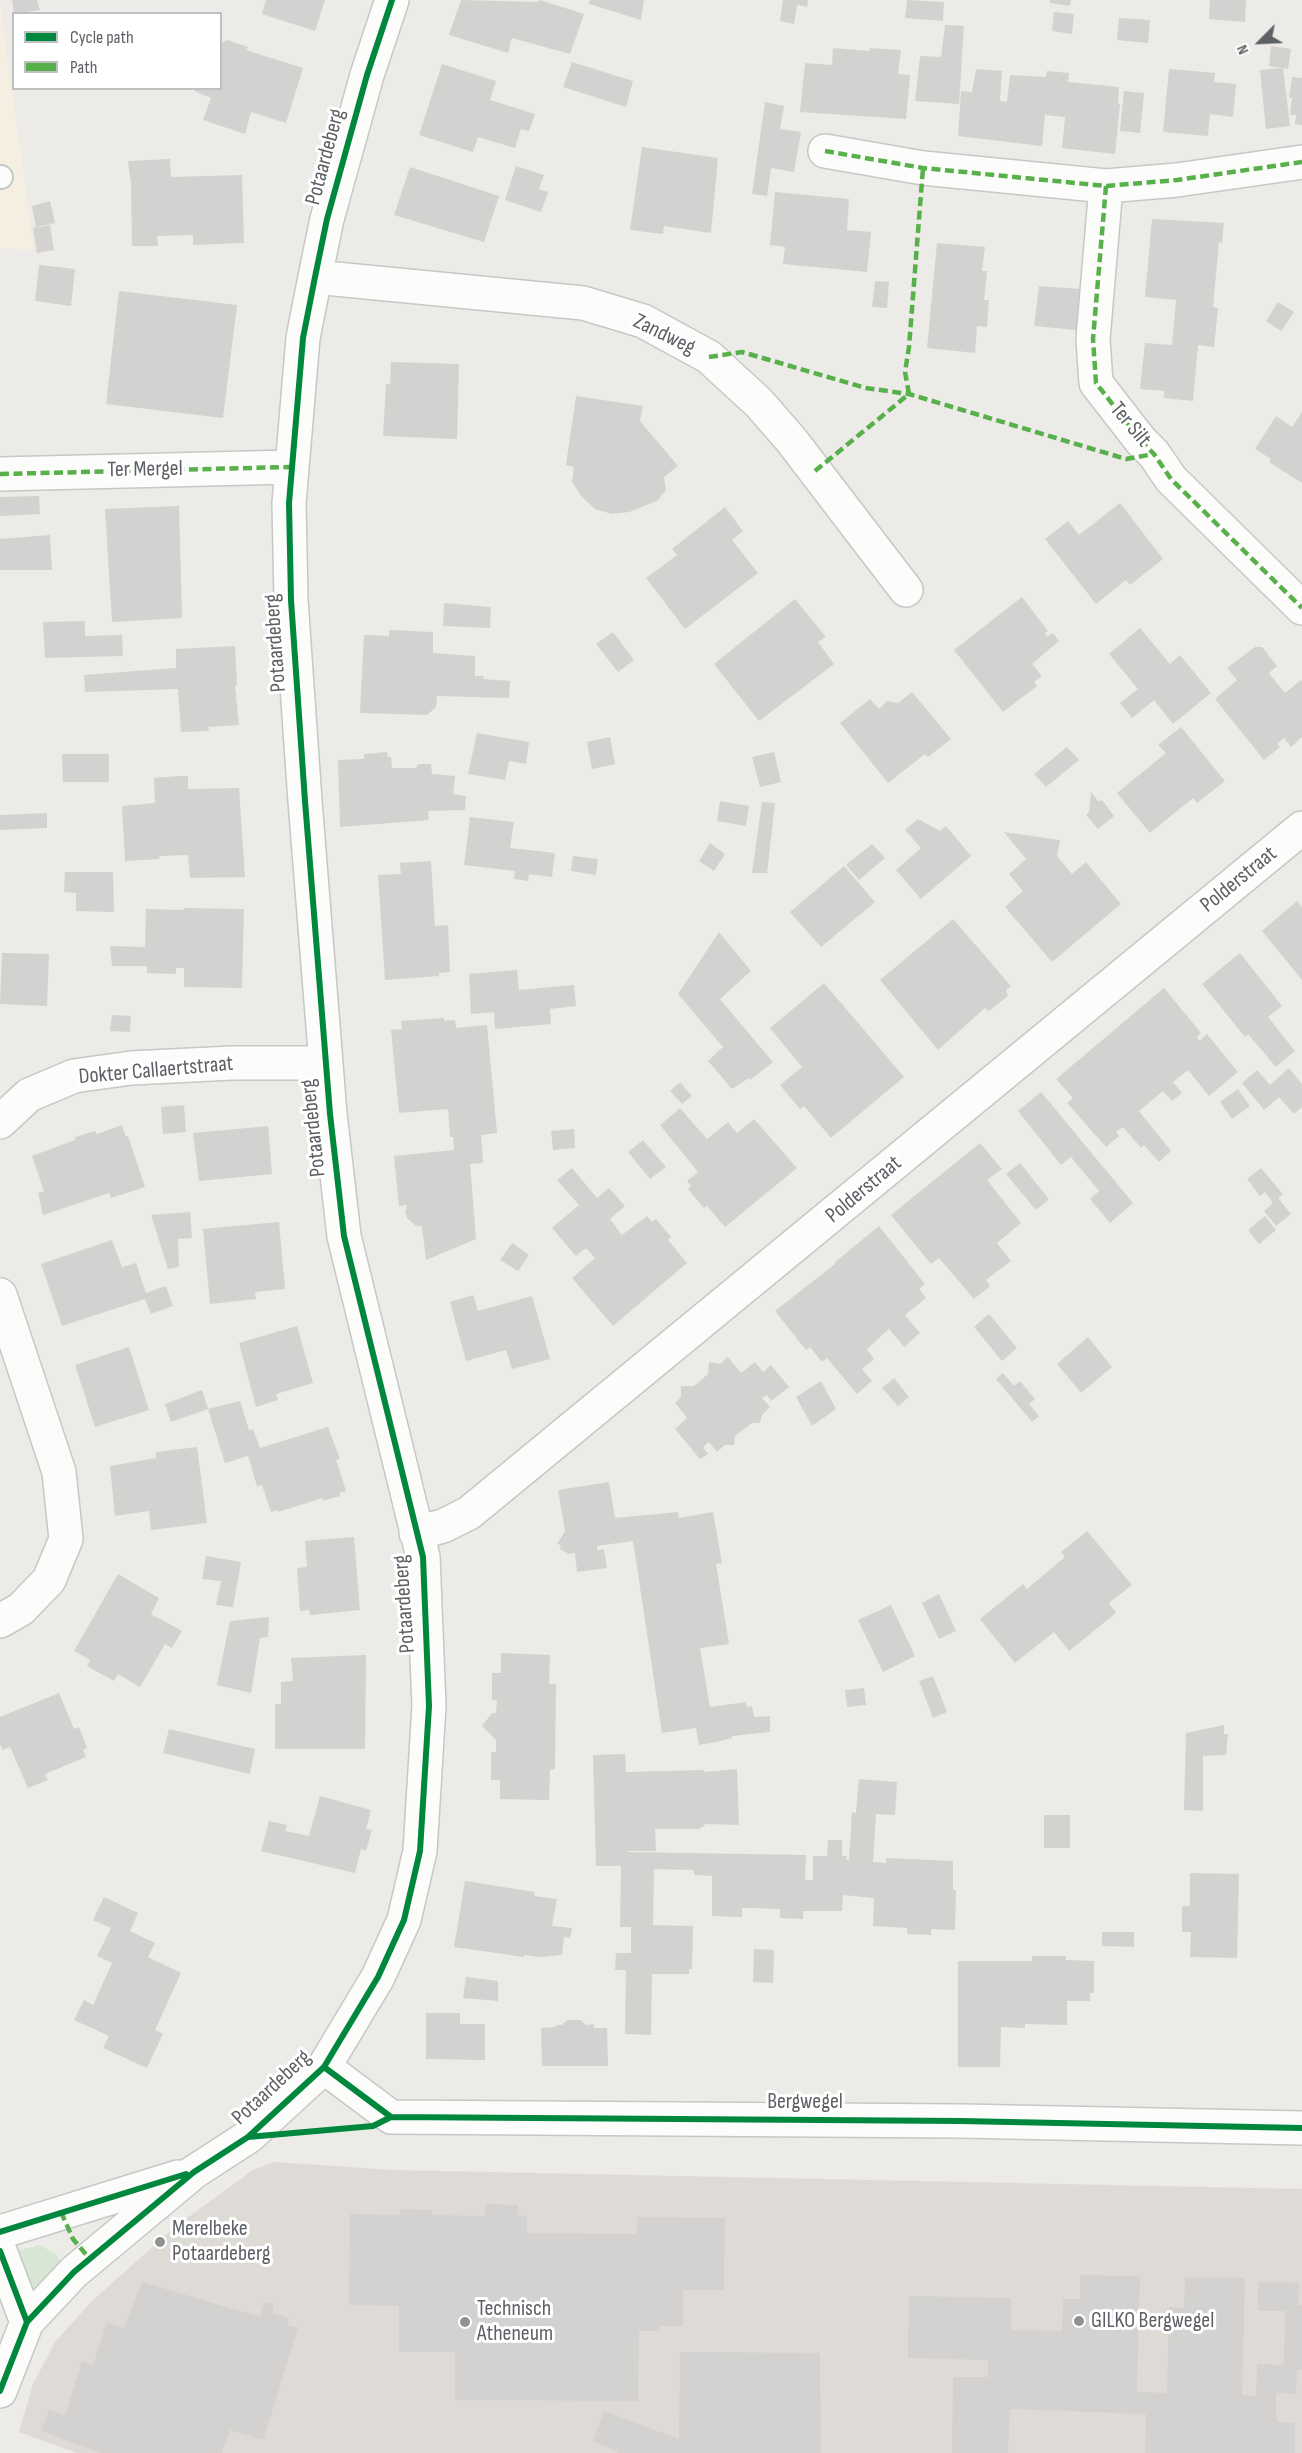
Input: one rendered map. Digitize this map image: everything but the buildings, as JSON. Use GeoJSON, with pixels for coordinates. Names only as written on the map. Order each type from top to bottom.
{"type":"FeatureCollection","features":[{"type":"Feature","properties":{"kind":"street","name":"Potaardeberg"},"geometry":{"type":"LineString","coordinates":[[0,2391],[27,2322],[89,2258],[195,2172],[248,2138],[324,2067],[378,1977],[404,1920],[420,1851],[429,1706],[423,1557],[344,1236],[326,1063],[291,600],[291,467],[303,338],[327,219],[367,75],[392,0]]}},
{"type":"Feature","properties":{"kind":"street"},"geometry":{"type":"LineString","coordinates":[[825,151],[923,168],[1106,186],[1176,180],[1302,162]]}},
{"type":"Feature","properties":{"kind":"street","name":"Ter Silt"},"geometry":{"type":"LineString","coordinates":[[1106,186],[1093,339],[1096,383],[1141,441],[1154,454],[1171,479],[1302,608]]}},
{"type":"Feature","properties":{"kind":"street","name":"Zandweg"},"geometry":{"type":"LineString","coordinates":[[315,277],[583,303],[643,321],[709,357],[759,403],[792,441],[906,590]]}},
{"type":"Feature","properties":{"kind":"street","name":"Ter Mergel"},"geometry":{"type":"LineString","coordinates":[[0,474],[291,467]]}},
{"type":"Feature","properties":{"kind":"street","name":"Polderstraat"},"geometry":{"type":"LineString","coordinates":[[416,1533],[443,1526],[469,1514],[1302,828]]}},
{"type":"Feature","properties":{"kind":"street","name":"Dokter Callaertstraat"},"geometry":{"type":"LineString","coordinates":[[0,1122],[28,1095],[74,1076],[131,1068],[326,1063]]}},
{"type":"Feature","properties":{"kind":"street"},"geometry":{"type":"LineString","coordinates":[[0,1295],[59,1472],[66,1539],[49,1580],[21,1609],[0,1621]]}},
{"type":"Feature","properties":{"kind":"street","name":"Bergwegel"},"geometry":{"type":"LineString","coordinates":[[324,2067],[391,2117],[961,2121],[1302,2128]]}},
{"type":"Feature","properties":{"kind":"street","name":"Potaardeberg"},"geometry":{"type":"LineString","coordinates":[[0,2232],[195,2172]]}},
{"type":"Feature","properties":{"kind":"street"},"geometry":{"type":"LineString","coordinates":[[0,2251],[27,2322]]}},
{"type":"Feature","properties":{"kind":"shaded area"},"geometry":{"type":"Polygon","coordinates":[[[0,3],[34,250],[0,248],[0,3]]]}},
{"type":"Feature","properties":{"kind":"shaded area","name":"Technisch Atheneum"},"geometry":{"type":"Polygon","coordinates":[[[274,2162],[393,2170],[1302,2189],[1302,2453],[77,2453],[19,2432],[33,2384],[55,2342],[92,2301],[176,2226],[253,2170],[274,2162]]]}},
{"type":"Feature","properties":{"kind":"green space"},"geometry":{"type":"Polygon","coordinates":[[[39,2245],[56,2254],[65,2270],[46,2286],[30,2288],[14,2252],[39,2245]]]}},
{"type":"Feature","properties":{"kind":"marked path"},"geometry":{"type":"LineString","coordinates":[[825,151],[923,168],[1106,186],[1177,180],[1302,162]]}},
{"type":"Feature","properties":{"kind":"marked path"},"geometry":{"type":"LineString","coordinates":[[909,394],[905,372],[923,168]]}},
{"type":"Feature","properties":{"kind":"marked path"},"geometry":{"type":"LineString","coordinates":[[1106,186],[1093,339],[1096,383],[1141,441],[1154,454],[1171,479],[1302,608]]}},
{"type":"Feature","properties":{"kind":"marked path"},"geometry":{"type":"LineString","coordinates":[[709,357],[742,352],[866,388],[909,394],[1126,459],[1154,454]]}},
{"type":"Feature","properties":{"kind":"marked path"},"geometry":{"type":"LineString","coordinates":[[815,471],[909,394]]}},
{"type":"Feature","properties":{"kind":"marked path"},"geometry":{"type":"LineString","coordinates":[[0,474],[291,467]]}},
{"type":"Feature","properties":{"kind":"marked path"},"geometry":{"type":"LineString","coordinates":[[61,2212],[73,2239],[89,2258]]}},
{"type":"Feature","properties":{"kind":"cycle path"},"geometry":{"type":"LineString","coordinates":[[0,2391],[27,2322],[74,2272],[194,2172],[248,2137],[324,2067],[378,1977],[404,1920],[420,1851],[429,1706],[423,1557],[344,1236],[330,1114],[305,801],[291,600],[289,503],[303,338],[315,277],[327,219],[367,75],[392,0]]}},
{"type":"Feature","properties":{"kind":"cycle path"},"geometry":{"type":"LineString","coordinates":[[324,2067],[391,2117],[961,2121],[1302,2128]]}},
{"type":"Feature","properties":{"kind":"cycle path"},"geometry":{"type":"LineString","coordinates":[[248,2137],[373,2126],[391,2117]]}},
{"type":"Feature","properties":{"kind":"cycle path"},"geometry":{"type":"LineString","coordinates":[[0,2232],[186,2174]]}},
{"type":"Feature","properties":{"kind":"cycle path"},"geometry":{"type":"LineString","coordinates":[[0,2251],[27,2322]]}},
{"type":"Feature","properties":{"kind":"place","name":"Merelbeke Potaardeberg"},"geometry":{"type":"Point","coordinates":[160,2242]}},
{"type":"Feature","properties":{"kind":"place","name":"GILKO Bergwegel"},"geometry":{"type":"Point","coordinates":[1079,2321]}},
{"type":"Feature","properties":{"kind":"place","name":"Technisch Atheneum"},"geometry":{"type":"Point","coordinates":[465,2322]}}]}
